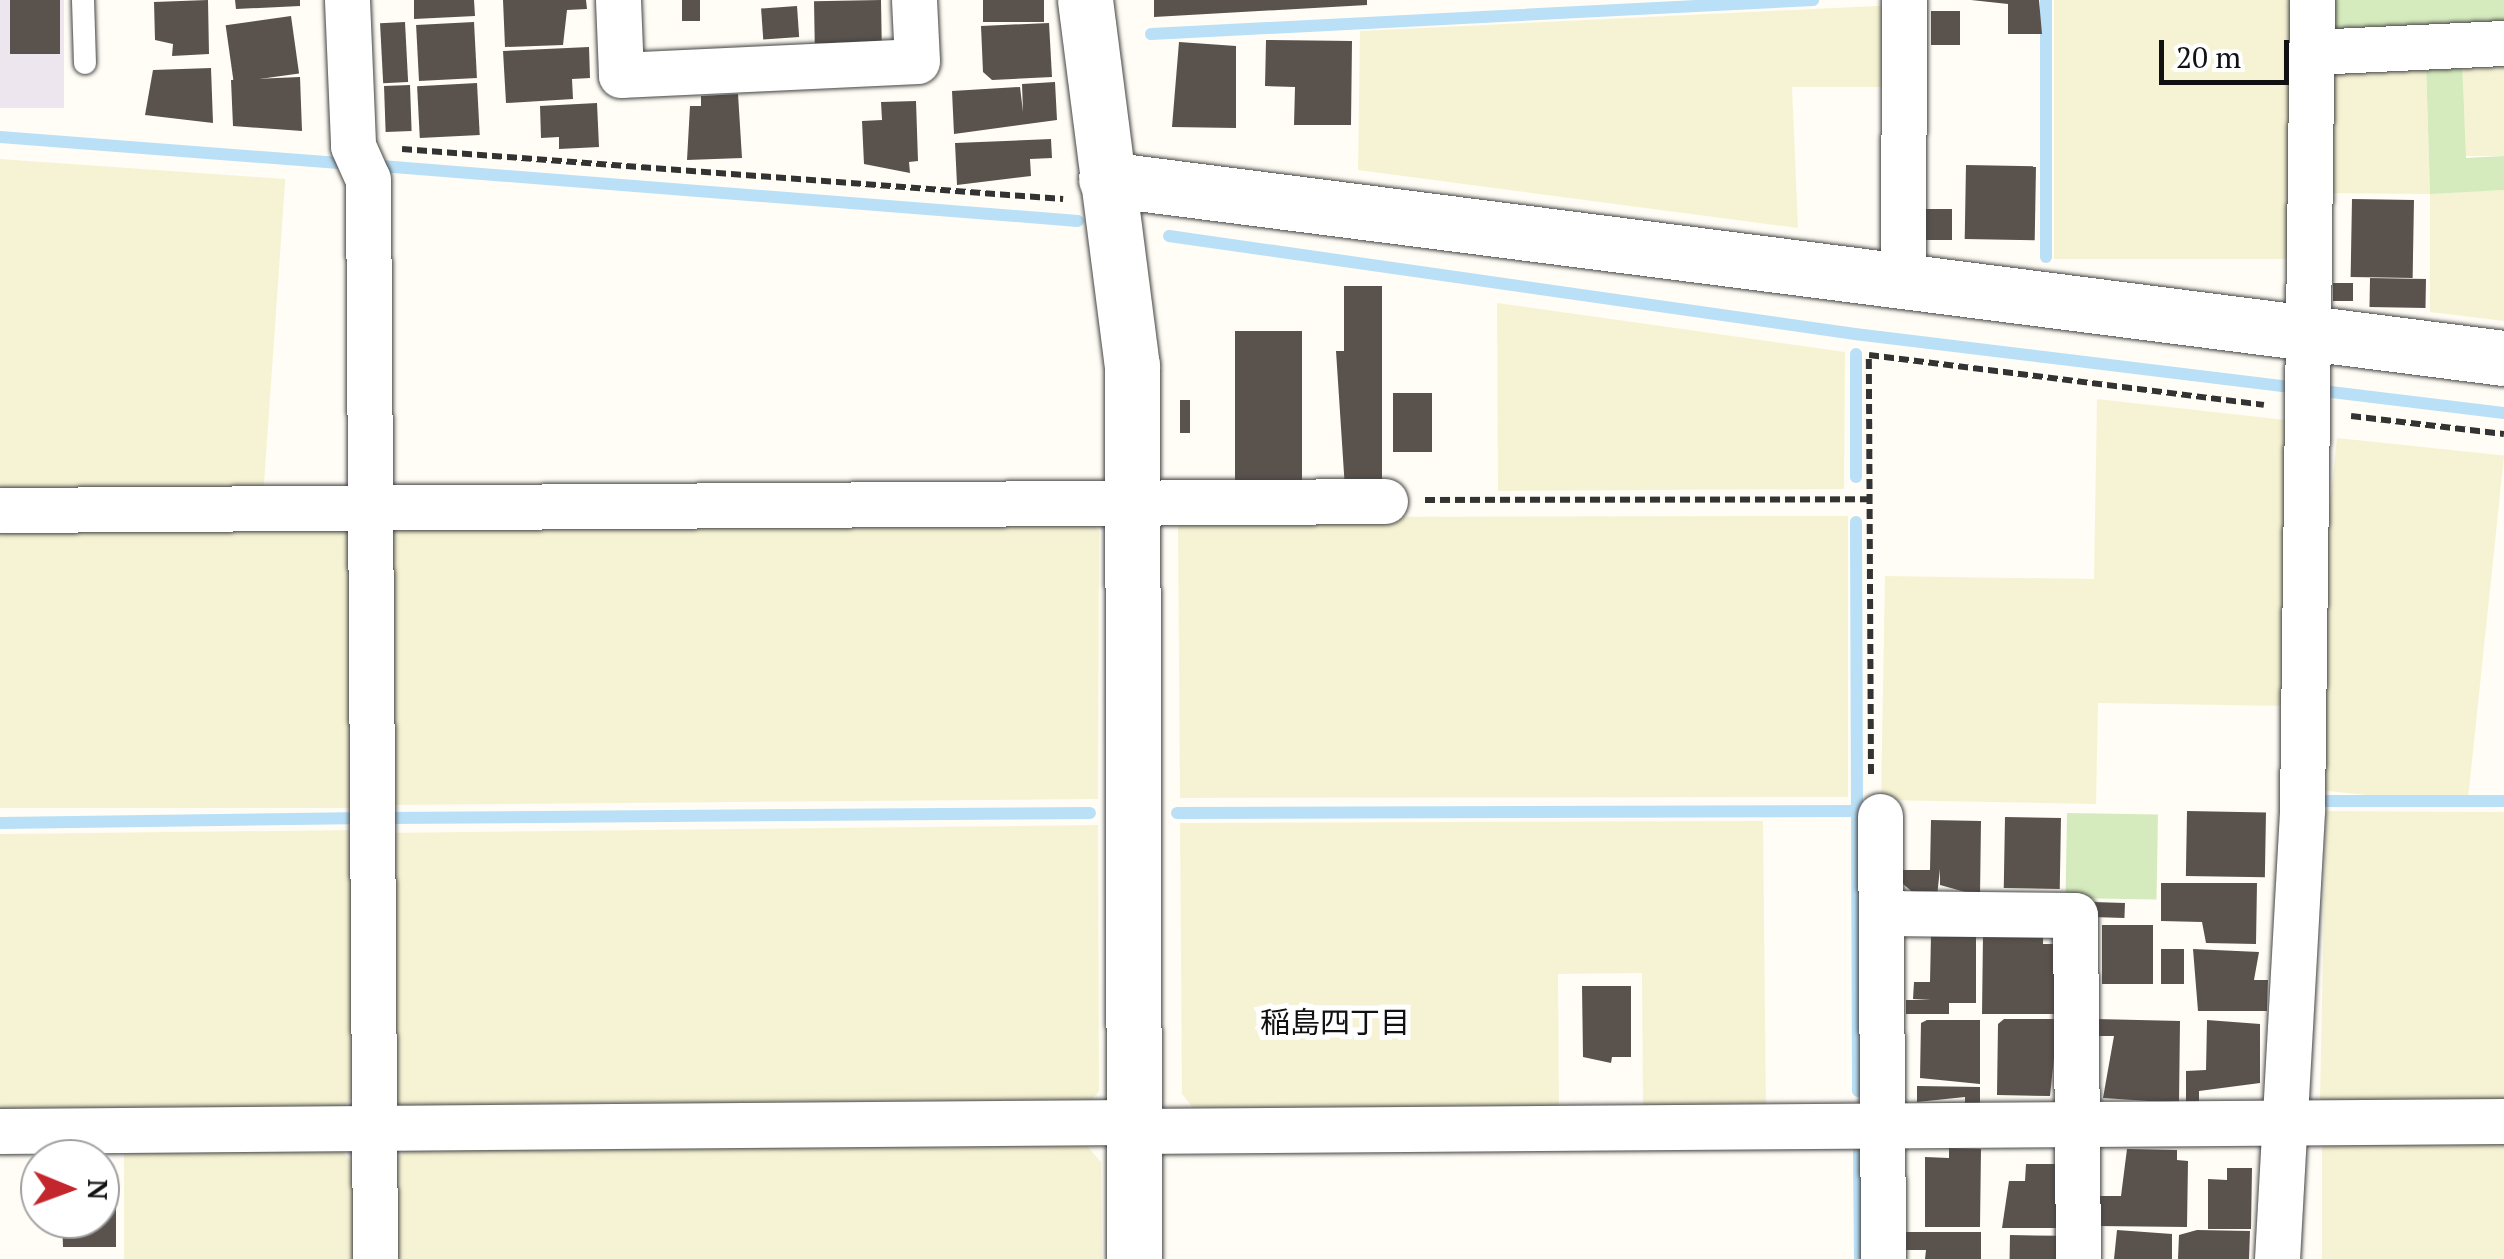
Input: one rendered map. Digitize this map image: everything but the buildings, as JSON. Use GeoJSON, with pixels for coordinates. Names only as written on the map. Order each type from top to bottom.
{"type":"FeatureCollection","features":[{"type":"Feature","properties":{"kind":"street"},"geometry":{"type":"LineString","coordinates":[[346,0],[353,146],[368,179],[375,1259]]}},
{"type":"Feature","properties":{"kind":"street"},"geometry":{"type":"LineString","coordinates":[[618,0],[622,75],[916,62],[914,0]]}},
{"type":"Feature","properties":{"kind":"street"},"geometry":{"type":"LineString","coordinates":[[1085,0],[1132,366],[1137,508],[1134,1259]]}},
{"type":"Feature","properties":{"kind":"street"},"geometry":{"type":"LineString","coordinates":[[1903,283],[1904,0]]}},
{"type":"Feature","properties":{"kind":"street"},"geometry":{"type":"LineString","coordinates":[[2278,1259],[2302,810],[2312,0]]}},
{"type":"Feature","properties":{"kind":"street"},"geometry":{"type":"LineString","coordinates":[[2312,52],[2504,43]]}},
{"type":"Feature","properties":{"kind":"street"},"geometry":{"type":"LineString","coordinates":[[1107,191],[1903,283],[2310,381],[2504,358]]}},
{"type":"Feature","properties":{"kind":"street"},"geometry":{"type":"LineString","coordinates":[[0,510],[1137,508],[1385,500]]}},
{"type":"Feature","properties":{"kind":"street"},"geometry":{"type":"LineString","coordinates":[[1880,816],[1883,1259]]}},
{"type":"Feature","properties":{"kind":"street"},"geometry":{"type":"LineString","coordinates":[[1881,913],[2075,915],[2078,1259]]}},
{"type":"Feature","properties":{"kind":"street"},"geometry":{"type":"LineString","coordinates":[[0,1131],[2504,1121]]}},
{"type":"Feature","properties":{"kind":"lane"},"geometry":{"type":"LineString","coordinates":[[83,0],[85,63]]}},
{"type":"Feature","properties":{"kind":"path"},"geometry":{"type":"LineString","coordinates":[[353,146],[1107,191]]}},
{"type":"Feature","properties":{"kind":"path"},"geometry":{"type":"LineString","coordinates":[[1880,816],[1871,807],[1869,355],[2310,381],[2504,434]]}},
{"type":"Feature","properties":{"kind":"path"},"geometry":{"type":"LineString","coordinates":[[1385,500],[1869,499]]}},
{"type":"Feature","properties":{"kind":"shaded area"},"geometry":{"type":"Polygon","coordinates":[[[0,0],[64,0],[64,108],[0,108],[0,0]]]}},
{"type":"Feature","properties":{"kind":"shaded area"},"geometry":{"type":"Polygon","coordinates":[[[2054,0],[2300,0],[2300,259],[2054,259],[2054,0]]]}},
{"type":"Feature","properties":{"kind":"shaded area"},"geometry":{"type":"Polygon","coordinates":[[[1895,5],[1894,87],[1792,87],[1798,228],[1358,170],[1360,31],[1895,5]]]}},
{"type":"Feature","properties":{"kind":"shaded area"},"geometry":{"type":"Polygon","coordinates":[[[2462,59],[2504,59],[2504,156],[2462,156],[2462,59]]]}},
{"type":"Feature","properties":{"kind":"shaded area"},"geometry":{"type":"Polygon","coordinates":[[[2426,63],[2430,193],[2504,190],[2504,321],[2430,312],[2430,194],[2328,193],[2327,67],[2426,63]]]}},
{"type":"Feature","properties":{"kind":"shaded area"},"geometry":{"type":"Polygon","coordinates":[[[0,159],[285,179],[262,518],[0,500],[0,159]]]}},
{"type":"Feature","properties":{"kind":"shaded area"},"geometry":{"type":"Polygon","coordinates":[[[1497,303],[1845,352],[1844,489],[1498,491],[1497,303]]]}},
{"type":"Feature","properties":{"kind":"shaded area"},"geometry":{"type":"Polygon","coordinates":[[[2097,399],[2294,421],[2290,706],[2098,703],[2096,804],[1881,800],[1885,576],[2094,579],[2097,399]]]}},
{"type":"Feature","properties":{"kind":"shaded area"},"geometry":{"type":"Polygon","coordinates":[[[2337,438],[2504,456],[2467,806],[2300,788],[2337,438]]]}},
{"type":"Feature","properties":{"kind":"shaded area"},"geometry":{"type":"Polygon","coordinates":[[[1848,516],[1848,797],[1180,798],[1178,526],[1188,517],[1848,516]]]}},
{"type":"Feature","properties":{"kind":"shaded area"},"geometry":{"type":"Polygon","coordinates":[[[1085,517],[1099,531],[1098,799],[384,805],[383,534],[396,522],[1085,517]]]}},
{"type":"Feature","properties":{"kind":"shaded area"},"geometry":{"type":"Polygon","coordinates":[[[339,522],[353,538],[354,808],[0,808],[0,524],[339,522]]]}},
{"type":"Feature","properties":{"kind":"shaded area"},"geometry":{"type":"Polygon","coordinates":[[[2326,811],[2504,812],[2504,1105],[2329,1105],[2320,1098],[2326,811]]]}},
{"type":"Feature","properties":{"kind":"shaded area"},"geometry":{"type":"Polygon","coordinates":[[[1763,821],[1766,1110],[1643,1111],[1642,973],[1558,974],[1559,1112],[1198,1114],[1182,1094],[1180,823],[1763,821]]]}},
{"type":"Feature","properties":{"kind":"shaded area"},"geometry":{"type":"Polygon","coordinates":[[[1098,825],[1099,1091],[1083,1110],[409,1114],[385,1092],[384,833],[1098,825]]]}},
{"type":"Feature","properties":{"kind":"shaded area"},"geometry":{"type":"Polygon","coordinates":[[[355,830],[357,1093],[337,1114],[0,1115],[0,834],[355,830]]]}},
{"type":"Feature","properties":{"kind":"shaded area"},"geometry":{"type":"Polygon","coordinates":[[[2322,1135],[2504,1135],[2504,1259],[2322,1259],[2322,1135]]]}},
{"type":"Feature","properties":{"kind":"shaded area"},"geometry":{"type":"Polygon","coordinates":[[[408,1146],[1087,1146],[1101,1162],[1102,1259],[388,1259],[387,1171],[408,1146]]]}},
{"type":"Feature","properties":{"kind":"shaded area"},"geometry":{"type":"Polygon","coordinates":[[[340,1149],[357,1168],[356,1259],[124,1259],[124,1150],[340,1149]]]}},
{"type":"Feature","properties":{"kind":"green space"},"geometry":{"type":"Polygon","coordinates":[[[2331,0],[2504,0],[2504,30],[2332,38],[2331,0]]]}},
{"type":"Feature","properties":{"kind":"green space"},"geometry":{"type":"Polygon","coordinates":[[[2462,61],[2466,158],[2504,156],[2504,190],[2430,194],[2426,63],[2462,61]]]}},
{"type":"Feature","properties":{"kind":"green space"},"geometry":{"type":"Polygon","coordinates":[[[2067,813],[2158,815],[2157,900],[2066,898],[2067,813]]]}},
{"type":"Feature","properties":{"kind":"waterway"},"geometry":{"type":"LineString","coordinates":[[1151,34],[1813,0]]}},
{"type":"Feature","properties":{"kind":"waterway"},"geometry":{"type":"LineString","coordinates":[[2046,0],[2046,257]]}},
{"type":"Feature","properties":{"kind":"waterway"},"geometry":{"type":"LineString","coordinates":[[0,137],[339,163]]}},
{"type":"Feature","properties":{"kind":"waterway"},"geometry":{"type":"LineString","coordinates":[[381,166],[1078,221]]}},
{"type":"Feature","properties":{"kind":"waterway"},"geometry":{"type":"LineString","coordinates":[[1169,236],[1855,334],[2504,413]]}},
{"type":"Feature","properties":{"kind":"waterway"},"geometry":{"type":"LineString","coordinates":[[1856,354],[1856,477]]}},
{"type":"Feature","properties":{"kind":"waterway"},"geometry":{"type":"LineString","coordinates":[[1856,522],[1858,1091]]}},
{"type":"Feature","properties":{"kind":"waterway"},"geometry":{"type":"LineString","coordinates":[[2316,801],[2504,801]]}},
{"type":"Feature","properties":{"kind":"waterway"},"geometry":{"type":"LineString","coordinates":[[1177,813],[1857,811]]}},
{"type":"Feature","properties":{"kind":"waterway"},"geometry":{"type":"LineString","coordinates":[[388,818],[1090,813]]}},
{"type":"Feature","properties":{"kind":"waterway"},"geometry":{"type":"LineString","coordinates":[[0,823],[348,818]]}},
{"type":"Feature","properties":{"kind":"waterway"},"geometry":{"type":"LineString","coordinates":[[1859,1149],[1860,1259]]}},
{"type":"Feature","properties":{"kind":"district","name":"稲島四丁目"},"geometry":{"type":"Point","coordinates":[1335,1022]}}]}
